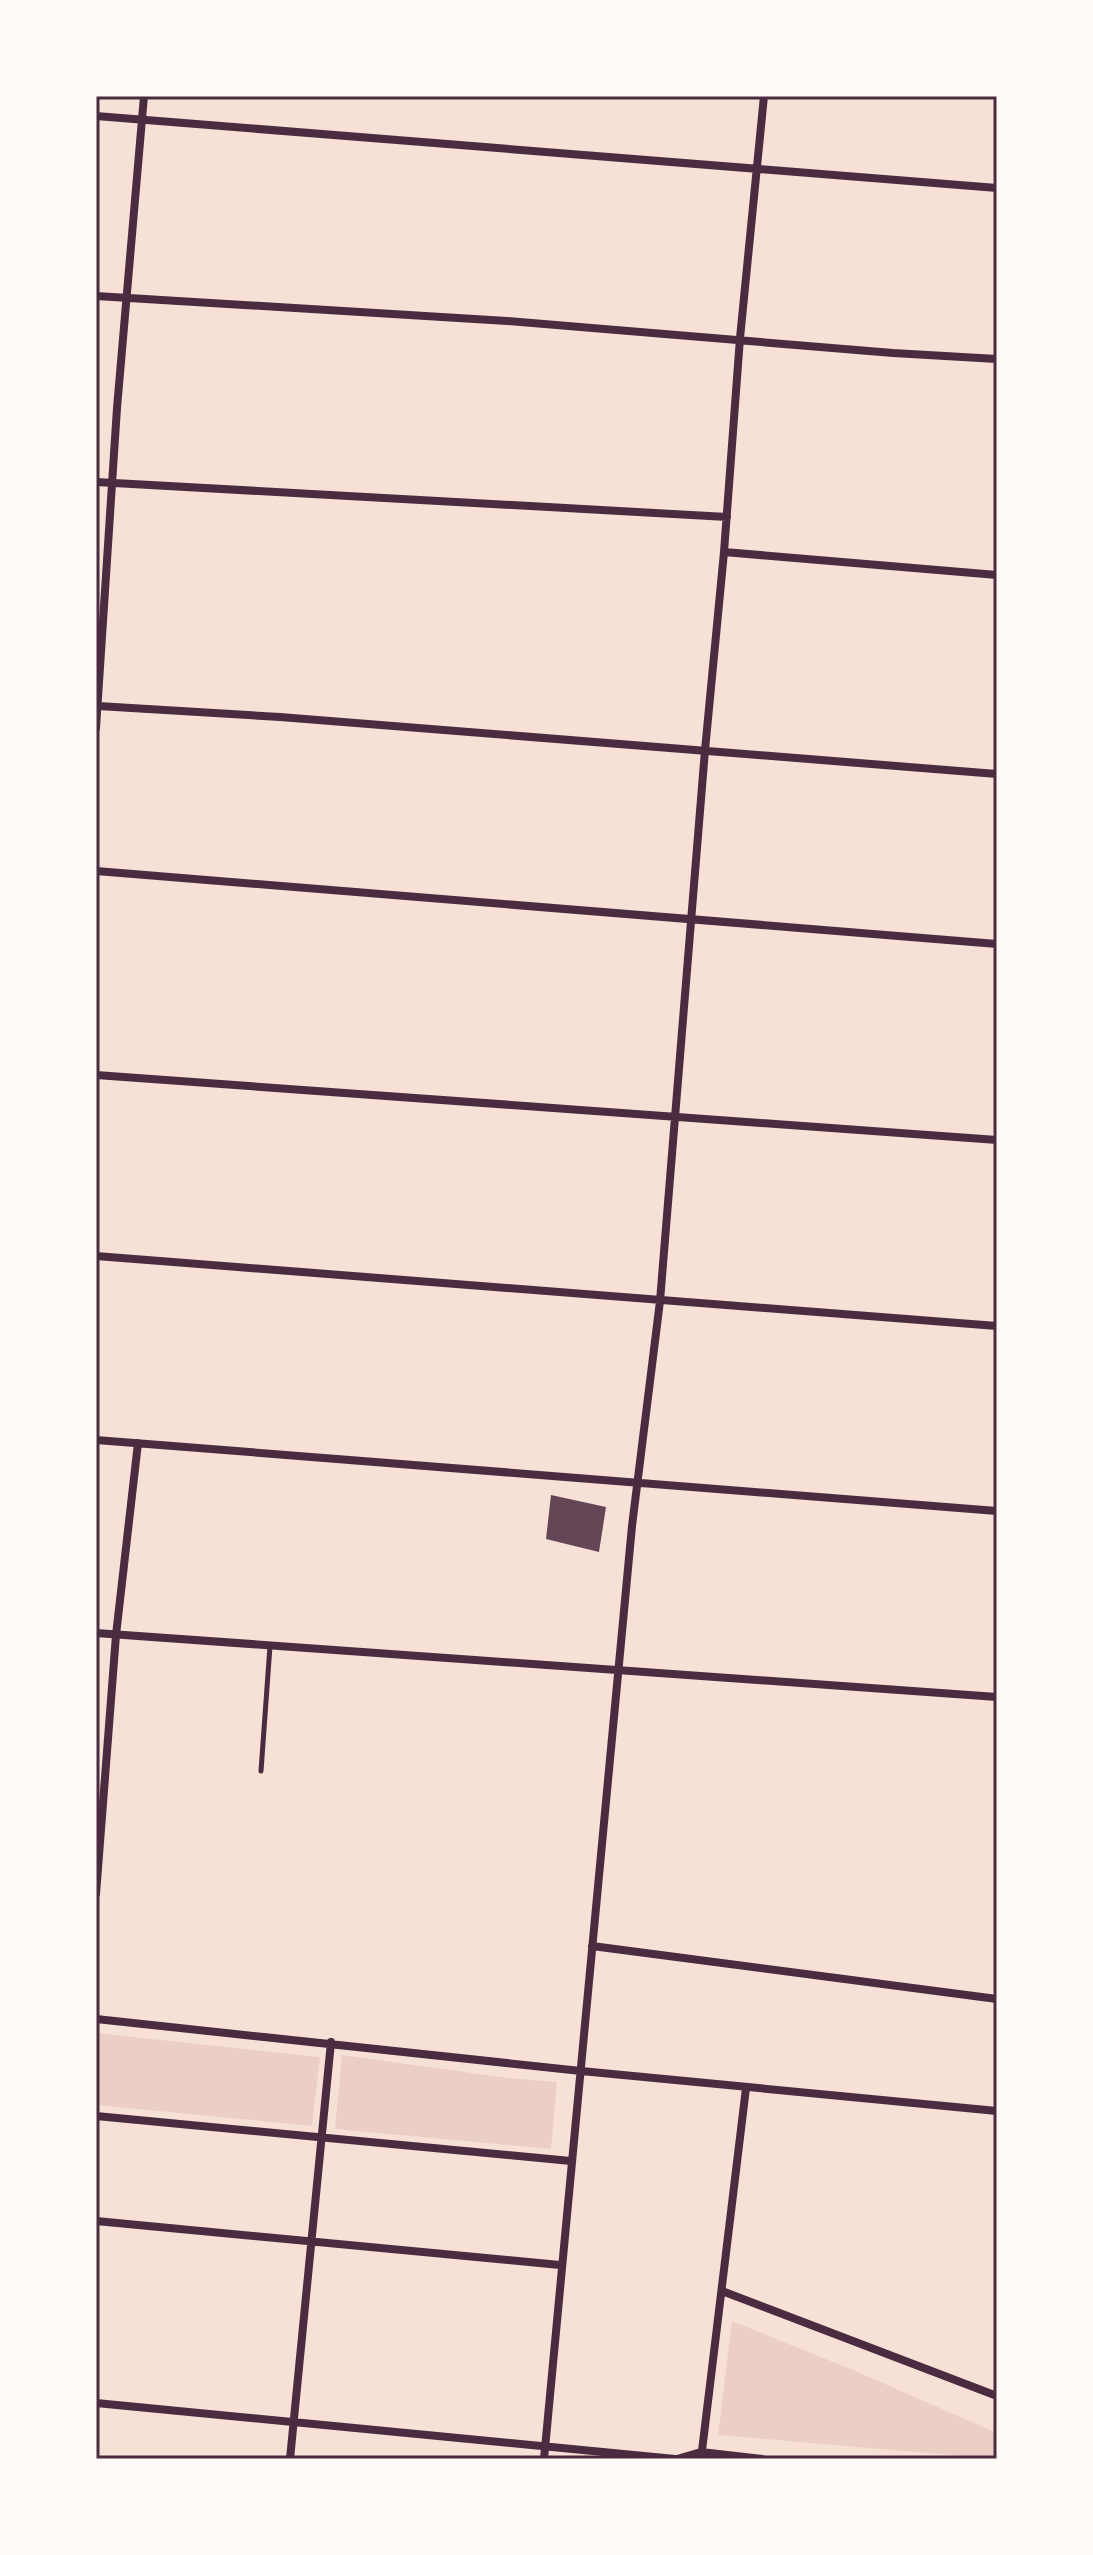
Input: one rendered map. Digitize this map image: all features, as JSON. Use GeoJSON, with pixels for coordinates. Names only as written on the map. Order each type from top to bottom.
{"type":"FeatureCollection","features":[{"type":"Feature","properties":{"kind":"street"},"geometry":{"type":"LineString","coordinates":[[96,728],[126,298],[144,96]]}},
{"type":"Feature","properties":{"kind":"street"},"geometry":{"type":"LineString","coordinates":[[544,2459],[618,1671],[637,1482],[660,1301],[740,338],[764,96]]}},
{"type":"Feature","properties":{"kind":"street"},"geometry":{"type":"LineString","coordinates":[[96,116],[997,188]]}},
{"type":"Feature","properties":{"kind":"street"},"geometry":{"type":"LineString","coordinates":[[96,296],[507,321],[997,359]]}},
{"type":"Feature","properties":{"kind":"street"},"geometry":{"type":"LineString","coordinates":[[96,482],[727,517]]}},
{"type":"Feature","properties":{"kind":"street"},"geometry":{"type":"LineString","coordinates":[[724,552],[997,575]]}},
{"type":"Feature","properties":{"kind":"street"},"geometry":{"type":"LineString","coordinates":[[98,706],[997,774]]}},
{"type":"Feature","properties":{"kind":"street"},"geometry":{"type":"LineString","coordinates":[[96,871],[997,944]]}},
{"type":"Feature","properties":{"kind":"street"},"geometry":{"type":"LineString","coordinates":[[96,1075],[997,1140]]}},
{"type":"Feature","properties":{"kind":"street"},"geometry":{"type":"LineString","coordinates":[[96,1256],[997,1326]]}},
{"type":"Feature","properties":{"kind":"street"},"geometry":{"type":"LineString","coordinates":[[96,1440],[997,1511]]}},
{"type":"Feature","properties":{"kind":"street"},"geometry":{"type":"LineString","coordinates":[[96,1894],[98,1830],[116,1635],[138,1443]]}},
{"type":"Feature","properties":{"kind":"street"},"geometry":{"type":"LineString","coordinates":[[96,1633],[997,1697]]}},
{"type":"Feature","properties":{"kind":"street"},"geometry":{"type":"LineString","coordinates":[[592,1946],[997,1999]]}},
{"type":"Feature","properties":{"kind":"street"},"geometry":{"type":"LineString","coordinates":[[96,2019],[746,2088],[997,2111]]}},
{"type":"Feature","properties":{"kind":"street"},"geometry":{"type":"LineString","coordinates":[[290,2459],[331,2042]]}},
{"type":"Feature","properties":{"kind":"street"},"geometry":{"type":"LineString","coordinates":[[701,2456],[746,2088]]}},
{"type":"Feature","properties":{"kind":"street"},"geometry":{"type":"LineString","coordinates":[[96,2116],[571,2161]]}},
{"type":"Feature","properties":{"kind":"street"},"geometry":{"type":"LineString","coordinates":[[96,2221],[560,2265]]}},
{"type":"Feature","properties":{"kind":"street"},"geometry":{"type":"LineString","coordinates":[[722,2291],[997,2396]]}},
{"type":"Feature","properties":{"kind":"street"},"geometry":{"type":"LineString","coordinates":[[96,2403],[676,2459],[701,2456],[762,2459]]}},
{"type":"Feature","properties":{"kind":"lane"},"geometry":{"type":"LineString","coordinates":[[261,1771],[270,1646]]}},
{"type":"Feature","properties":{"kind":"shaded area"},"geometry":{"type":"Polygon","coordinates":[[[96,2033],[320,2057],[312,2126],[96,2105],[96,2033]]]}},
{"type":"Feature","properties":{"kind":"shaded area"},"geometry":{"type":"Polygon","coordinates":[[[342,2055],[557,2082],[551,2149],[335,2129],[342,2055]]]}},
{"type":"Feature","properties":{"kind":"shaded area"},"geometry":{"type":"Polygon","coordinates":[[[732,2321],[997,2433],[997,2459],[718,2435],[732,2321]]]}},
{"type":"Feature","properties":{"kind":"building"},"geometry":{"type":"Polygon","coordinates":[[[551,1495],[606,1507],[599,1552],[546,1539],[551,1495]]]}}]}
